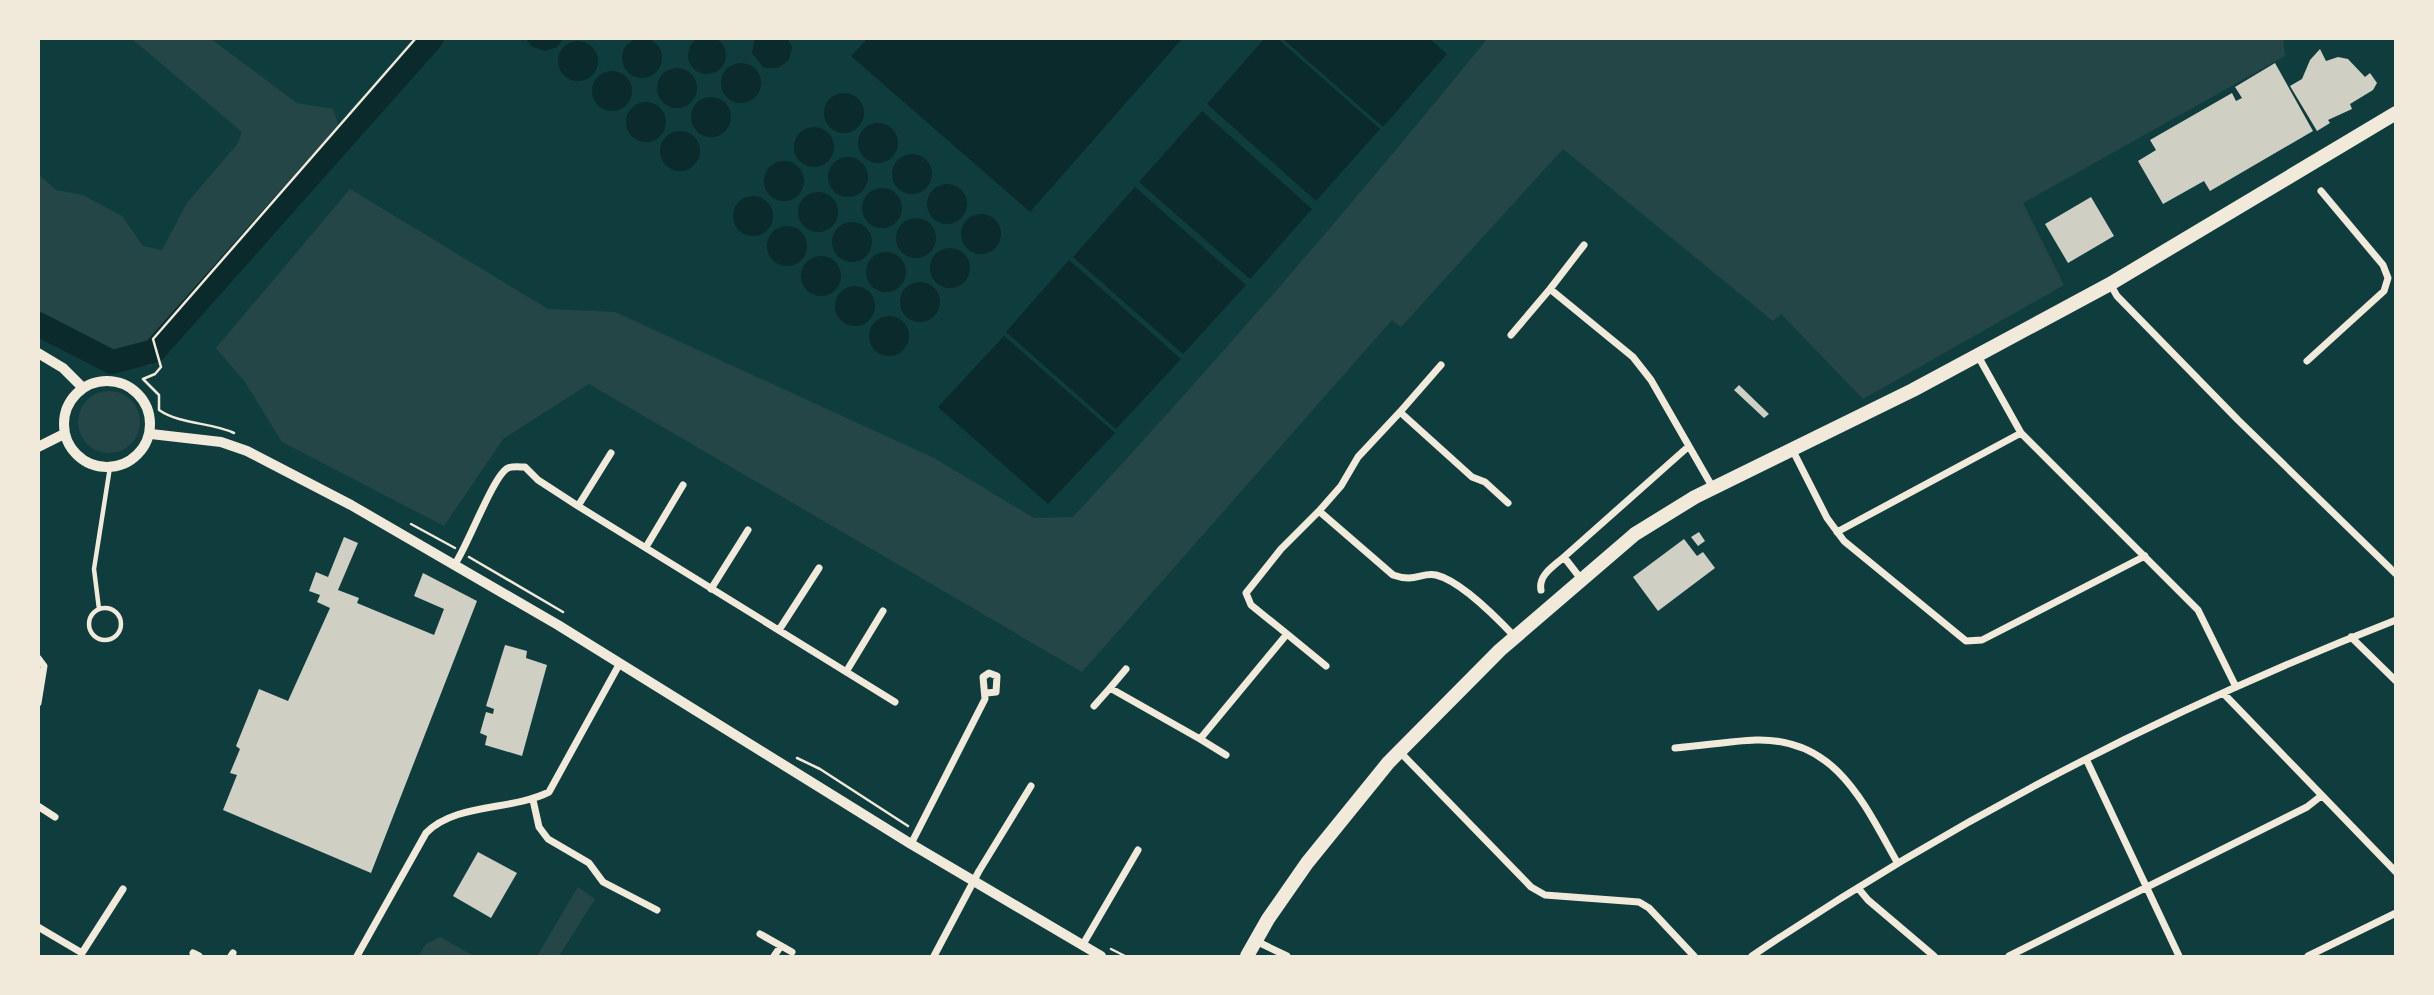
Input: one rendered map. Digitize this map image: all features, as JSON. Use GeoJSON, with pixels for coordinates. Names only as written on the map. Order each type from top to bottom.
{"type":"FeatureCollection","features":[{"type":"Feature","properties":{"kind":"main road"},"geometry":{"type":"LineString","coordinates":[[1247,957],[1322,842],[1399,751],[1515,637],[1644,528],[1713,488],[1978,356],[2110,284],[2396,113]]}},
{"type":"Feature","properties":{"kind":"street"},"geometry":{"type":"LineString","coordinates":[[2307,360],[2384,291],[2388,278],[2383,265],[2322,191]]}},
{"type":"Feature","properties":{"kind":"street"},"geometry":{"type":"LineString","coordinates":[[1511,335],[1584,245]]}},
{"type":"Feature","properties":{"kind":"street"},"geometry":{"type":"LineString","coordinates":[[2110,284],[2117,296],[2238,420],[2396,574]]}},
{"type":"Feature","properties":{"kind":"street"},"geometry":{"type":"LineString","coordinates":[[1550,289],[1633,357],[1651,380],[1713,488]]}},
{"type":"Feature","properties":{"kind":"street"},"geometry":{"type":"LineString","coordinates":[[38,354],[63,368],[82,387]]}},
{"type":"Feature","properties":{"kind":"street"},"geometry":{"type":"LineString","coordinates":[[1978,356],[2021,433],[2198,610],[2236,687]]}},
{"type":"Feature","properties":{"kind":"street"},"geometry":{"type":"LineString","coordinates":[[1326,666],[1251,605],[1246,593],[1281,549],[1341,486],[1359,457],[1441,365]]}},
{"type":"Feature","properties":{"kind":"street"},"geometry":{"type":"LineString","coordinates":[[106,380],[130,387],[142,397],[147,407],[150,433],[135,457],[110,467],[81,459],[71,448],[64,434],[66,408],[82,387],[106,380]]}},
{"type":"Feature","properties":{"kind":"street"},"geometry":{"type":"LineString","coordinates":[[1400,412],[1472,477],[1485,482],[1508,503]]}},
{"type":"Feature","properties":{"kind":"street"},"geometry":{"type":"LineString","coordinates":[[150,433],[221,442],[247,451],[455,564],[975,883],[1101,957]]}},
{"type":"Feature","properties":{"kind":"street"},"geometry":{"type":"LineString","coordinates":[[1837,532],[2021,433]]}},
{"type":"Feature","properties":{"kind":"street"},"geometry":{"type":"LineString","coordinates":[[38,447],[64,434]]}},
{"type":"Feature","properties":{"kind":"street"},"geometry":{"type":"LineString","coordinates":[[1541,590],[1540,582],[1544,575],[1689,446]]}},
{"type":"Feature","properties":{"kind":"street"},"geometry":{"type":"LineString","coordinates":[[1792,449],[1837,532],[1966,641],[1982,640],[2145,556]]}},
{"type":"Feature","properties":{"kind":"street"},"geometry":{"type":"LineString","coordinates":[[579,506],[611,453]]}},
{"type":"Feature","properties":{"kind":"street"},"geometry":{"type":"LineString","coordinates":[[455,564],[467,547],[497,477],[509,467],[524,467],[538,480],[579,506],[895,702]]}},
{"type":"Feature","properties":{"kind":"street"},"geometry":{"type":"LineString","coordinates":[[646,547],[682,485]]}},
{"type":"Feature","properties":{"kind":"street"},"geometry":{"type":"LineString","coordinates":[[1319,511],[1393,575],[1407,580],[1435,575],[1449,581],[1484,607],[1515,637]]}},
{"type":"Feature","properties":{"kind":"street"},"geometry":{"type":"LineString","coordinates":[[711,589],[748,530]]}},
{"type":"Feature","properties":{"kind":"street"},"geometry":{"type":"LineString","coordinates":[[1564,557],[1581,579]]}},
{"type":"Feature","properties":{"kind":"street"},"geometry":{"type":"LineString","coordinates":[[779,630],[819,568]]}},
{"type":"Feature","properties":{"kind":"street"},"geometry":{"type":"LineString","coordinates":[[846,672],[883,611]]}},
{"type":"Feature","properties":{"kind":"street"},"geometry":{"type":"LineString","coordinates":[[1752,957],[1897,862],[2024,791],[2236,687],[2396,620]]}},
{"type":"Feature","properties":{"kind":"street"},"geometry":{"type":"LineString","coordinates":[[1200,739],[1287,635]]}},
{"type":"Feature","properties":{"kind":"street"},"geometry":{"type":"LineString","coordinates":[[2351,637],[2396,681]]}},
{"type":"Feature","properties":{"kind":"street"},"geometry":{"type":"LineString","coordinates":[[38,658],[44,666],[38,703]]}},
{"type":"Feature","properties":{"kind":"street"},"geometry":{"type":"LineString","coordinates":[[357,957],[426,834],[439,820],[533,800],[549,792],[620,663]]}},
{"type":"Feature","properties":{"kind":"street"},"geometry":{"type":"LineString","coordinates":[[1094,706],[1126,669]]}},
{"type":"Feature","properties":{"kind":"street"},"geometry":{"type":"LineString","coordinates":[[1110,688],[1226,755]]}},
{"type":"Feature","properties":{"kind":"street"},"geometry":{"type":"LineString","coordinates":[[911,844],[934,803],[987,693]]}},
{"type":"Feature","properties":{"kind":"street"},"geometry":{"type":"LineString","coordinates":[[2224,694],[2396,872]]}},
{"type":"Feature","properties":{"kind":"street"},"geometry":{"type":"LineString","coordinates":[[1675,748],[1757,740],[1786,743],[1825,759],[1842,773],[1856,790],[1897,862]]}},
{"type":"Feature","properties":{"kind":"street"},"geometry":{"type":"LineString","coordinates":[[1399,751],[1531,887],[1545,895],[1639,902],[1649,908],[1694,957]]}},
{"type":"Feature","properties":{"kind":"street"},"geometry":{"type":"LineString","coordinates":[[2087,761],[2179,957]]}},
{"type":"Feature","properties":{"kind":"street"},"geometry":{"type":"LineString","coordinates":[[934,957],[979,871],[1031,786]]}},
{"type":"Feature","properties":{"kind":"street"},"geometry":{"type":"LineString","coordinates":[[2009,957],[2308,807],[2321,796]]}},
{"type":"Feature","properties":{"kind":"street"},"geometry":{"type":"LineString","coordinates":[[533,800],[539,827],[548,839],[589,863],[603,882],[657,910]]}},
{"type":"Feature","properties":{"kind":"street"},"geometry":{"type":"LineString","coordinates":[[38,806],[55,817]]}},
{"type":"Feature","properties":{"kind":"street"},"geometry":{"type":"LineString","coordinates":[[1082,946],[1138,850]]}},
{"type":"Feature","properties":{"kind":"street"},"geometry":{"type":"LineString","coordinates":[[1858,888],[1868,900],[1934,957]]}},
{"type":"Feature","properties":{"kind":"street"},"geometry":{"type":"LineString","coordinates":[[38,927],[83,955],[123,889]]}},
{"type":"Feature","properties":{"kind":"street"},"geometry":{"type":"LineString","coordinates":[[2308,957],[2396,913]]}},
{"type":"Feature","properties":{"kind":"street"},"geometry":{"type":"LineString","coordinates":[[760,934],[792,952]]}},
{"type":"Feature","properties":{"kind":"street"},"geometry":{"type":"LineString","coordinates":[[1255,941],[1287,957]]}},
{"type":"Feature","properties":{"kind":"street"},"geometry":{"type":"LineString","coordinates":[[774,957],[780,946]]}},
{"type":"Feature","properties":{"kind":"lane"},"geometry":{"type":"LineString","coordinates":[[99,609],[94,569],[110,467]]}},
{"type":"Feature","properties":{"kind":"lane"},"geometry":{"type":"LineString","coordinates":[[107,608],[120,618],[121,625],[117,635],[108,640],[96,637],[90,630],[93,614],[99,609],[107,608]]}},
{"type":"Feature","properties":{"kind":"path"},"geometry":{"type":"LineString","coordinates":[[236,433],[219,426],[215,428],[168,416],[159,410],[159,395],[143,379],[155,374],[161,367],[153,339],[416,38]]}},
{"type":"Feature","properties":{"kind":"path"},"geometry":{"type":"LineString","coordinates":[[438,538],[455,548]]}},
{"type":"Feature","properties":{"kind":"shaded area"},"geometry":{"type":"Polygon","coordinates":[[[707,36],[721,41],[726,55],[721,69],[707,74],[693,69],[688,55],[693,41],[707,36]]]}},
{"type":"Feature","properties":{"kind":"shaded area"},"geometry":{"type":"Polygon","coordinates":[[[642,38],[656,44],[662,58],[656,72],[642,78],[628,72],[622,58],[628,44],[642,38]]]}},
{"type":"Feature","properties":{"kind":"shaded area"},"geometry":{"type":"Polygon","coordinates":[[[755,38],[788,39],[792,47],[789,60],[778,68],[764,68],[752,53],[755,38]]]}},
{"type":"Feature","properties":{"kind":"shaded area"},"geometry":{"type":"Polygon","coordinates":[[[2283,38],[2285,56],[2023,203],[2064,285],[1863,399],[1781,314],[1773,321],[1563,149],[1401,327],[1392,320],[1082,672],[589,384],[503,439],[444,526],[282,442],[245,382],[216,348],[350,189],[548,309],[615,312],[934,458],[1034,518],[1073,517],[1284,281],[1487,39],[2283,38]]]}},
{"type":"Feature","properties":{"kind":"shaded area"},"geometry":{"type":"Polygon","coordinates":[[[132,39],[211,39],[297,103],[333,109],[341,132],[174,318],[172,345],[150,366],[84,354],[39,331],[38,174],[56,190],[83,195],[122,216],[143,246],[162,250],[187,203],[238,143],[242,132],[132,39]]]}},
{"type":"Feature","properties":{"kind":"shaded area"},"geometry":{"type":"Polygon","coordinates":[[[526,39],[563,39],[557,47],[544,51],[531,46],[526,39]]]}},
{"type":"Feature","properties":{"kind":"shaded area"},"geometry":{"type":"Polygon","coordinates":[[[867,39],[1182,39],[1030,212],[851,56],[867,39]]]}},
{"type":"Feature","properties":{"kind":"shaded area"},"geometry":{"type":"Polygon","coordinates":[[[1264,39],[1278,39],[1380,129],[1316,201],[1207,104],[1264,39]]]}},
{"type":"Feature","properties":{"kind":"shaded area"},"geometry":{"type":"Polygon","coordinates":[[[1283,39],[1430,39],[1447,54],[1383,127],[1283,39]]]}},
{"type":"Feature","properties":{"kind":"shaded area"},"geometry":{"type":"Polygon","coordinates":[[[578,41],[586,42],[592,47],[597,53],[597,69],[592,75],[586,80],[578,81],[570,80],[564,75],[559,69],[558,61],[559,53],[564,47],[570,42],[578,41]]]}},
{"type":"Feature","properties":{"kind":"shaded area"},"geometry":{"type":"Polygon","coordinates":[[[741,63],[749,64],[755,69],[760,75],[760,91],[755,97],[749,102],[741,103],[733,102],[727,97],[722,91],[721,83],[722,75],[727,69],[733,64],[741,63]]]}},
{"type":"Feature","properties":{"kind":"shaded area"},"geometry":{"type":"Polygon","coordinates":[[[677,68],[685,69],[691,74],[696,80],[696,96],[691,102],[685,107],[677,108],[669,107],[663,102],[658,96],[657,88],[658,80],[663,74],[669,69],[677,68]]]}},
{"type":"Feature","properties":{"kind":"shaded area"},"geometry":{"type":"Polygon","coordinates":[[[612,71],[620,72],[626,77],[631,83],[631,99],[626,105],[620,110],[612,111],[604,110],[598,105],[593,99],[592,91],[593,83],[598,77],[604,72],[612,71]]]}},
{"type":"Feature","properties":{"kind":"shaded area"},"geometry":{"type":"Polygon","coordinates":[[[844,93],[852,94],[858,99],[863,105],[863,121],[858,127],[852,132],[844,133],[836,132],[830,127],[825,121],[824,113],[825,105],[830,99],[836,94],[844,93]]]}},
{"type":"Feature","properties":{"kind":"shaded area"},"geometry":{"type":"Polygon","coordinates":[[[711,97],[719,98],[725,103],[730,109],[730,125],[725,131],[719,136],[711,137],[703,136],[697,131],[692,125],[691,117],[692,109],[697,103],[703,98],[711,97]]]}},
{"type":"Feature","properties":{"kind":"shaded area"},"geometry":{"type":"Polygon","coordinates":[[[646,102],[654,103],[660,108],[665,114],[665,130],[660,136],[654,141],[646,142],[638,141],[632,136],[627,130],[626,122],[627,114],[632,108],[638,103],[646,102]]]}},
{"type":"Feature","properties":{"kind":"shaded area"},"geometry":{"type":"Polygon","coordinates":[[[1202,111],[1312,209],[1250,279],[1139,182],[1202,111]]]}},
{"type":"Feature","properties":{"kind":"shaded area"},"geometry":{"type":"Polygon","coordinates":[[[878,123],[886,124],[892,129],[897,135],[897,151],[892,157],[886,162],[878,163],[870,162],[864,157],[859,151],[858,143],[859,135],[864,129],[870,124],[878,123]]]}},
{"type":"Feature","properties":{"kind":"shaded area"},"geometry":{"type":"Polygon","coordinates":[[[814,127],[822,128],[828,133],[833,139],[833,155],[828,161],[822,166],[814,167],[806,166],[800,161],[795,155],[794,147],[795,139],[800,133],[806,128],[814,127]]]}},
{"type":"Feature","properties":{"kind":"shaded area"},"geometry":{"type":"Polygon","coordinates":[[[680,131],[688,132],[694,137],[699,143],[699,159],[694,165],[688,170],[680,171],[672,170],[666,165],[661,159],[660,151],[661,143],[666,137],[672,132],[680,131]]]}},
{"type":"Feature","properties":{"kind":"shaded area"},"geometry":{"type":"Polygon","coordinates":[[[912,154],[920,155],[926,160],[931,166],[931,182],[926,188],[920,193],[912,194],[904,193],[898,188],[893,182],[892,174],[893,166],[898,160],[904,155],[912,154]]]}},
{"type":"Feature","properties":{"kind":"shaded area"},"geometry":{"type":"Polygon","coordinates":[[[848,157],[856,158],[862,163],[867,169],[867,185],[862,191],[856,196],[848,197],[840,196],[834,191],[829,185],[828,177],[829,169],[834,163],[840,158],[848,157]]]}},
{"type":"Feature","properties":{"kind":"shaded area"},"geometry":{"type":"Polygon","coordinates":[[[784,161],[792,162],[798,167],[803,173],[803,189],[798,195],[792,200],[784,201],[776,200],[770,195],[765,189],[764,181],[765,173],[770,167],[776,162],[784,161]]]}},
{"type":"Feature","properties":{"kind":"shaded area"},"geometry":{"type":"Polygon","coordinates":[[[947,184],[955,185],[961,190],[966,196],[966,212],[961,218],[955,223],[947,224],[939,223],[933,218],[928,212],[927,204],[928,196],[933,190],[939,185],[947,184]]]}},
{"type":"Feature","properties":{"kind":"shaded area"},"geometry":{"type":"Polygon","coordinates":[[[1135,187],[1246,285],[1183,354],[1073,257],[1135,187]]]}},
{"type":"Feature","properties":{"kind":"shaded area"},"geometry":{"type":"Polygon","coordinates":[[[882,188],[890,189],[896,194],[901,200],[901,216],[896,222],[890,227],[882,228],[874,227],[868,222],[863,216],[862,208],[863,200],[868,194],[874,189],[882,188]]]}},
{"type":"Feature","properties":{"kind":"shaded area"},"geometry":{"type":"Polygon","coordinates":[[[818,192],[826,193],[832,198],[837,204],[837,220],[832,226],[826,231],[818,232],[810,231],[804,226],[799,220],[798,212],[799,204],[804,198],[810,193],[818,192]]]}},
{"type":"Feature","properties":{"kind":"shaded area"},"geometry":{"type":"Polygon","coordinates":[[[753,196],[761,197],[767,202],[772,208],[772,224],[767,230],[761,235],[753,236],[745,235],[739,230],[734,224],[733,216],[734,208],[739,202],[745,197],[753,196]]]}},
{"type":"Feature","properties":{"kind":"shaded area"},"geometry":{"type":"Polygon","coordinates":[[[981,214],[989,215],[995,220],[1000,226],[1000,242],[995,248],[989,253],[981,254],[973,253],[967,248],[962,242],[961,234],[962,226],[967,220],[973,215],[981,214]]]}},
{"type":"Feature","properties":{"kind":"shaded area"},"geometry":{"type":"Polygon","coordinates":[[[916,218],[924,219],[930,224],[935,230],[935,246],[930,252],[924,257],[916,258],[908,257],[902,252],[897,246],[896,238],[897,230],[902,224],[908,219],[916,218]]]}},
{"type":"Feature","properties":{"kind":"shaded area"},"geometry":{"type":"Polygon","coordinates":[[[852,222],[860,223],[866,228],[871,234],[871,250],[866,256],[860,261],[852,262],[844,261],[838,256],[833,250],[832,242],[833,234],[838,228],[844,223],[852,222]]]}},
{"type":"Feature","properties":{"kind":"shaded area"},"geometry":{"type":"Polygon","coordinates":[[[787,226],[795,227],[801,232],[806,238],[806,254],[801,260],[795,265],[787,266],[779,265],[773,260],[768,254],[767,246],[768,238],[773,232],[779,227],[787,226]]]}},
{"type":"Feature","properties":{"kind":"shaded area"},"geometry":{"type":"Polygon","coordinates":[[[950,248],[958,249],[964,254],[969,260],[969,276],[964,282],[958,287],[950,288],[942,287],[936,282],[931,276],[930,268],[931,260],[936,254],[942,249],[950,248]]]}},
{"type":"Feature","properties":{"kind":"shaded area"},"geometry":{"type":"Polygon","coordinates":[[[886,252],[894,253],[900,258],[905,264],[905,280],[900,286],[894,291],[886,292],[878,291],[872,286],[867,280],[866,272],[867,264],[872,258],[878,253],[886,252]]]}},
{"type":"Feature","properties":{"kind":"shaded area"},"geometry":{"type":"Polygon","coordinates":[[[821,256],[829,257],[835,262],[840,268],[840,284],[835,290],[829,295],[821,296],[813,295],[807,290],[802,284],[801,276],[802,268],[807,262],[813,257],[821,256]]]}},
{"type":"Feature","properties":{"kind":"shaded area"},"geometry":{"type":"Polygon","coordinates":[[[1069,260],[1181,359],[1116,429],[1006,332],[1069,260]]]}},
{"type":"Feature","properties":{"kind":"shaded area"},"geometry":{"type":"Polygon","coordinates":[[[920,282],[928,283],[934,288],[939,294],[939,310],[934,316],[928,321],[920,322],[912,321],[906,316],[901,310],[900,302],[901,294],[906,288],[912,283],[920,282]]]}},
{"type":"Feature","properties":{"kind":"shaded area"},"geometry":{"type":"Polygon","coordinates":[[[855,286],[863,287],[869,292],[874,298],[874,314],[869,320],[863,325],[855,326],[847,325],[841,320],[836,314],[835,306],[836,298],[841,292],[847,287],[855,286]]]}},
{"type":"Feature","properties":{"kind":"shaded area"},"geometry":{"type":"Polygon","coordinates":[[[889,316],[897,317],[903,322],[908,328],[908,344],[903,350],[897,355],[889,356],[881,355],[875,350],[870,344],[869,336],[870,328],[875,322],[881,317],[889,316]]]}},
{"type":"Feature","properties":{"kind":"shaded area"},"geometry":{"type":"Polygon","coordinates":[[[1004,336],[1115,433],[1048,504],[938,407],[1004,336]]]}},
{"type":"Feature","properties":{"kind":"shaded area"},"geometry":{"type":"Polygon","coordinates":[[[109,391],[131,400],[140,422],[131,444],[109,453],[87,444],[78,422],[87,400],[109,391]]]}},
{"type":"Feature","properties":{"kind":"shaded area"},"geometry":{"type":"Polygon","coordinates":[[[578,887],[595,899],[559,956],[537,956],[578,887]]]}},
{"type":"Feature","properties":{"kind":"shaded area"},"geometry":{"type":"Polygon","coordinates":[[[440,937],[474,956],[418,956],[426,944],[440,937]]]}},
{"type":"Feature","properties":{"kind":"building"},"geometry":{"type":"Polygon","coordinates":[[[2320,49],[2326,61],[2338,57],[2348,59],[2365,77],[2370,73],[2377,83],[2373,90],[2350,104],[2352,109],[2328,120],[2330,123],[2317,131],[2290,86],[2302,79],[2310,60],[2320,49]]]}},
{"type":"Feature","properties":{"kind":"building"},"geometry":{"type":"Polygon","coordinates":[[[2275,63],[2313,131],[2210,191],[2204,181],[2163,204],[2138,161],[2156,150],[2150,140],[2232,93],[2236,101],[2242,98],[2235,87],[2275,63]]]}},
{"type":"Feature","properties":{"kind":"building"},"geometry":{"type":"Polygon","coordinates":[[[2091,197],[2114,236],[2068,263],[2045,224],[2091,197]]]}},
{"type":"Feature","properties":{"kind":"building"},"geometry":{"type":"Polygon","coordinates":[[[1739,385],[1769,414],[1764,418],[1734,390],[1739,385]]]}},
{"type":"Feature","properties":{"kind":"building"},"geometry":{"type":"Polygon","coordinates":[[[1699,532],[1705,541],[1698,546],[1691,537],[1699,532]]]}},
{"type":"Feature","properties":{"kind":"building"},"geometry":{"type":"Polygon","coordinates":[[[344,537],[358,543],[338,590],[359,598],[357,603],[434,635],[444,609],[414,596],[423,573],[477,601],[371,873],[223,810],[237,775],[230,773],[240,749],[236,746],[259,689],[288,701],[330,608],[317,602],[320,595],[309,591],[316,572],[328,577],[344,537]]]}},
{"type":"Feature","properties":{"kind":"building"},"geometry":{"type":"Polygon","coordinates":[[[1684,539],[1697,556],[1703,552],[1715,568],[1658,611],[1633,577],[1684,539]]]}},
{"type":"Feature","properties":{"kind":"building"},"geometry":{"type":"Polygon","coordinates":[[[505,645],[527,651],[526,658],[547,665],[522,756],[485,745],[487,736],[480,733],[486,712],[493,714],[494,709],[486,706],[505,645]]]}},
{"type":"Feature","properties":{"kind":"building"},"geometry":{"type":"Polygon","coordinates":[[[478,852],[517,873],[491,918],[453,896],[478,852]]]}},
{"type":"Feature","properties":{"kind":"waterway"},"geometry":{"type":"LineString","coordinates":[[38,324],[112,362],[154,351],[432,38]]}}]}
